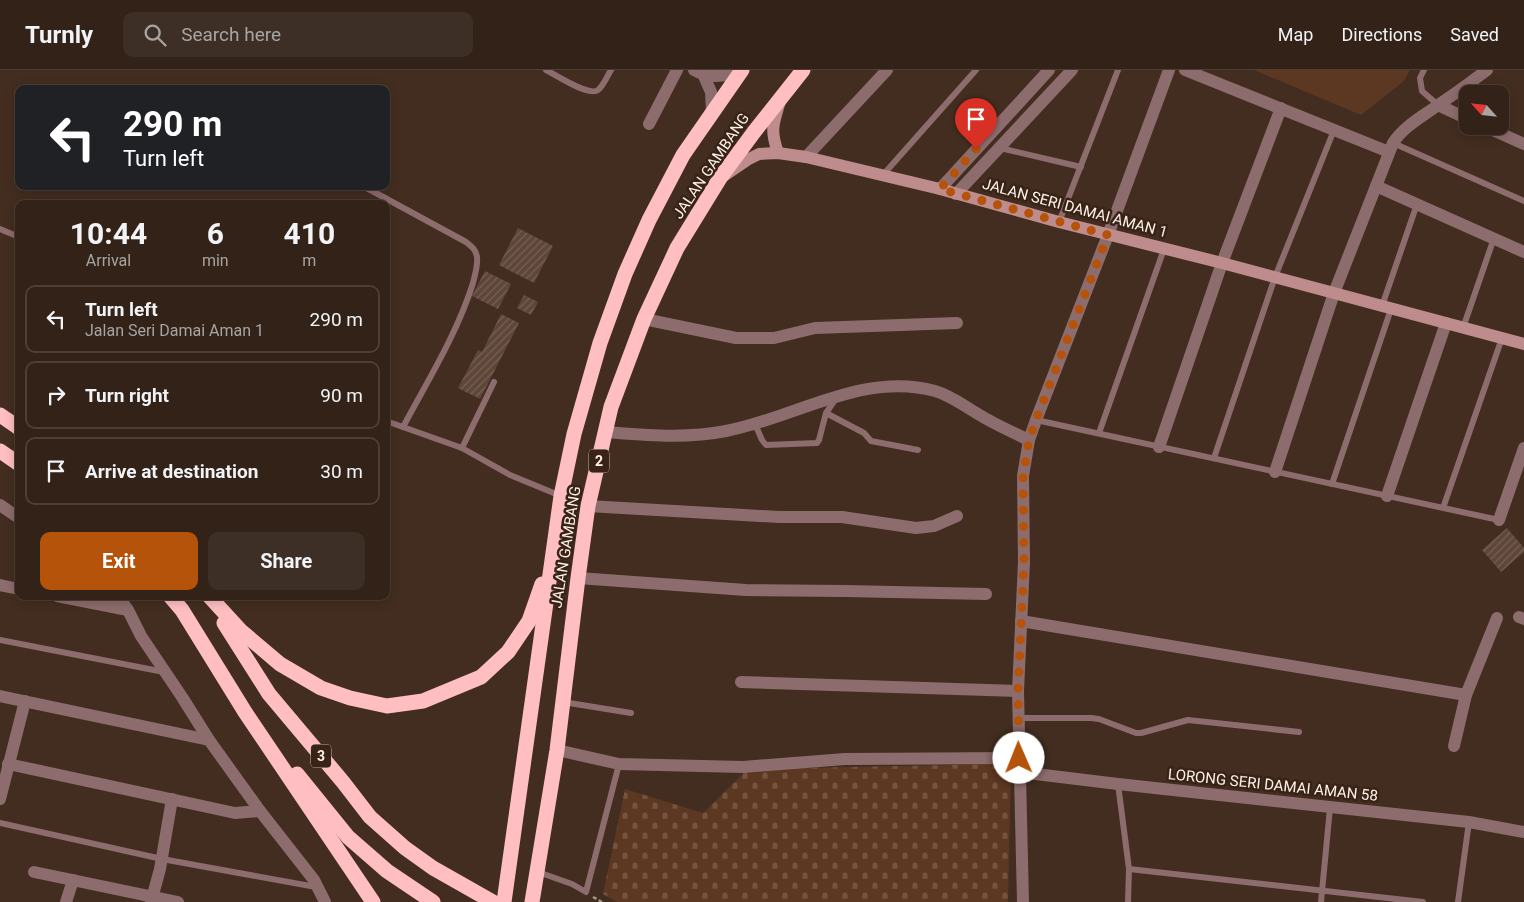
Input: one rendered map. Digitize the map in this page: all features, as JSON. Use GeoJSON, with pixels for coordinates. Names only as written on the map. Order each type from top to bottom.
{"type":"FeatureCollection","features":[{"type":"Feature","properties":{"kind":"highway","name":"JALAN GAMBANG"},"geometry":{"type":"LineString","coordinates":[[532,902],[557,750],[588,506],[611,407],[644,319],[677,248],[720,178],[781,96],[803,70]]}},
{"type":"Feature","properties":{"kind":"highway","name":"JALAN GAMBANG"},"geometry":{"type":"LineString","coordinates":[[504,902],[561,496],[574,434],[600,343],[625,274],[648,220],[683,155],[741,72]]}},
{"type":"Feature","properties":{"kind":"highway"},"geometry":{"type":"LineString","coordinates":[[0,415],[15,425]]}},
{"type":"Feature","properties":{"kind":"highway"},"geometry":{"type":"LineString","coordinates":[[0,451],[15,461]]}},
{"type":"Feature","properties":{"kind":"highway"},"geometry":{"type":"LineString","coordinates":[[212,600],[241,631],[280,664],[321,688],[350,698],[387,706],[423,701],[481,677],[508,652],[529,621],[553,552]]}},
{"type":"Feature","properties":{"kind":"highway","name":"3"},"geometry":{"type":"LineString","coordinates":[[173,600],[182,610],[245,712],[348,837],[387,871],[432,902]]}},
{"type":"Feature","properties":{"kind":"highway","name":"3"},"geometry":{"type":"LineString","coordinates":[[210,600],[269,694],[370,817],[405,848],[434,868],[493,902]]}},
{"type":"Feature","properties":{"kind":"highway"},"geometry":{"type":"LineString","coordinates":[[245,712],[373,902]]}},
{"type":"Feature","properties":{"kind":"street"},"geometry":{"type":"LineString","coordinates":[[650,124],[677,70]]}},
{"type":"Feature","properties":{"kind":"street"},"geometry":{"type":"LineString","coordinates":[[806,157],[887,70]]}},
{"type":"Feature","properties":{"kind":"street"},"geometry":{"type":"LineString","coordinates":[[940,189],[1049,70]]}},
{"type":"Feature","properties":{"kind":"street"},"geometry":{"type":"LineString","coordinates":[[956,194],[1072,70]]}},
{"type":"Feature","properties":{"kind":"street"},"geometry":{"type":"LineString","coordinates":[[1023,902],[1018,691],[1024,562],[1023,476],[1029,440],[1169,70]]}},
{"type":"Feature","properties":{"kind":"street"},"geometry":{"type":"LineString","coordinates":[[1186,70],[1334,130],[1391,148]]}},
{"type":"Feature","properties":{"kind":"street"},"geometry":{"type":"LineString","coordinates":[[1275,472],[1334,293],[1398,134],[1487,70]]}},
{"type":"Feature","properties":{"kind":"street"},"geometry":{"type":"LineString","coordinates":[[699,73],[727,75],[741,72]]}},
{"type":"Feature","properties":{"kind":"street"},"geometry":{"type":"LineString","coordinates":[[699,73],[711,92],[712,113]]}},
{"type":"Feature","properties":{"kind":"street"},"geometry":{"type":"LineString","coordinates":[[778,153],[772,130],[781,96]]}},
{"type":"Feature","properties":{"kind":"street"},"geometry":{"type":"LineString","coordinates":[[1438,105],[1459,115]]}},
{"type":"Feature","properties":{"kind":"street"},"geometry":{"type":"LineString","coordinates":[[1159,446],[1222,263],[1281,108]]}},
{"type":"Feature","properties":{"kind":"street"},"geometry":{"type":"LineString","coordinates":[[1504,135],[1524,144]]}},
{"type":"Feature","properties":{"kind":"street","name":"JALAN SERI DAMAI AMAN 1"},"geometry":{"type":"LineString","coordinates":[[720,178],[759,154],[778,153],[806,157],[940,189],[1108,235],[1222,263],[1524,343]]}},
{"type":"Feature","properties":{"kind":"street"},"geometry":{"type":"LineString","coordinates":[[1376,186],[1524,252]]}},
{"type":"Feature","properties":{"kind":"street"},"geometry":{"type":"LineString","coordinates":[[644,319],[736,338],[774,338],[815,328],[957,323]]}},
{"type":"Feature","properties":{"kind":"street"},"geometry":{"type":"LineString","coordinates":[[1387,496],[1446,323]]}},
{"type":"Feature","properties":{"kind":"street"},"geometry":{"type":"LineString","coordinates":[[606,432],[674,436],[726,431],[755,424],[839,394],[899,386],[935,391],[958,400],[979,414],[1029,440]]}},
{"type":"Feature","properties":{"kind":"street"},"geometry":{"type":"LineString","coordinates":[[1499,520],[1524,448]]}},
{"type":"Feature","properties":{"kind":"street"},"geometry":{"type":"LineString","coordinates":[[0,505],[15,515]]}},
{"type":"Feature","properties":{"kind":"street"},"geometry":{"type":"LineString","coordinates":[[588,506],[779,517],[842,517],[916,528],[934,526],[957,516]]}},
{"type":"Feature","properties":{"kind":"street"},"geometry":{"type":"LineString","coordinates":[[578,578],[746,590],[986,594]]}},
{"type":"Feature","properties":{"kind":"street"},"geometry":{"type":"LineString","coordinates":[[0,585],[15,588]]}},
{"type":"Feature","properties":{"kind":"street"},"geometry":{"type":"LineString","coordinates":[[77,600],[128,610]]}},
{"type":"Feature","properties":{"kind":"street"},"geometry":{"type":"LineString","coordinates":[[121,600],[141,636],[209,740],[260,811],[314,880],[325,902]]}},
{"type":"Feature","properties":{"kind":"street"},"geometry":{"type":"LineString","coordinates":[[1454,746],[1466,695],[1497,618]]}},
{"type":"Feature","properties":{"kind":"street"},"geometry":{"type":"LineString","coordinates":[[1021,621],[1466,695]]}},
{"type":"Feature","properties":{"kind":"street"},"geometry":{"type":"LineString","coordinates":[[740,682],[1018,691]]}},
{"type":"Feature","properties":{"kind":"street"},"geometry":{"type":"LineString","coordinates":[[0,696],[209,740]]}},
{"type":"Feature","properties":{"kind":"street"},"geometry":{"type":"LineString","coordinates":[[0,799],[25,701]]}},
{"type":"Feature","properties":{"kind":"street"},"geometry":{"type":"LineString","coordinates":[[557,750],[619,764],[743,767],[845,759],[1019,758]]}},
{"type":"Feature","properties":{"kind":"street"},"geometry":{"type":"LineString","coordinates":[[8,764],[235,813],[260,811]]}},
{"type":"Feature","properties":{"kind":"street","name":"LORONG SERI DAMAI AMAN 58"},"geometry":{"type":"LineString","coordinates":[[1019,772],[1469,822],[1524,832]]}},
{"type":"Feature","properties":{"kind":"street"},"geometry":{"type":"LineString","coordinates":[[152,899],[162,859],[172,799]]}},
{"type":"Feature","properties":{"kind":"street"},"geometry":{"type":"LineString","coordinates":[[34,872],[152,899],[178,902]]}},
{"type":"Feature","properties":{"kind":"street"},"geometry":{"type":"LineString","coordinates":[[66,902],[73,880]]}},
{"type":"Feature","properties":{"kind":"lane"},"geometry":{"type":"LineString","coordinates":[[546,70],[582,89],[593,92],[597,91],[611,70]]}},
{"type":"Feature","properties":{"kind":"lane"},"geometry":{"type":"LineString","coordinates":[[882,176],[976,70]]}},
{"type":"Feature","properties":{"kind":"lane"},"geometry":{"type":"LineString","coordinates":[[1060,222],[1118,70]]}},
{"type":"Feature","properties":{"kind":"lane"},"geometry":{"type":"LineString","coordinates":[[1424,70],[1420,78],[1422,90],[1438,105]]}},
{"type":"Feature","properties":{"kind":"lane"},"geometry":{"type":"LineString","coordinates":[[1214,458],[1275,277],[1334,130]]}},
{"type":"Feature","properties":{"kind":"lane"},"geometry":{"type":"LineString","coordinates":[[999,148],[1081,167]]}},
{"type":"Feature","properties":{"kind":"lane"},"geometry":{"type":"LineString","coordinates":[[1391,148],[1524,201]]}},
{"type":"Feature","properties":{"kind":"lane"},"geometry":{"type":"LineString","coordinates":[[370,190],[389,200]]}},
{"type":"Feature","properties":{"kind":"lane"},"geometry":{"type":"LineString","coordinates":[[390,201],[466,242],[475,249],[477,256],[477,268],[457,325],[403,427]]}},
{"type":"Feature","properties":{"kind":"lane"},"geometry":{"type":"LineString","coordinates":[[1332,484],[1387,308],[1417,204]]}},
{"type":"Feature","properties":{"kind":"lane"},"geometry":{"type":"LineString","coordinates":[[0,228],[15,236]]}},
{"type":"Feature","properties":{"kind":"lane"},"geometry":{"type":"LineString","coordinates":[[1463,328],[1494,238]]}},
{"type":"Feature","properties":{"kind":"lane"},"geometry":{"type":"LineString","coordinates":[[1099,433],[1164,249]]}},
{"type":"Feature","properties":{"kind":"lane"},"geometry":{"type":"LineString","coordinates":[[1443,508],[1502,338]]}},
{"type":"Feature","properties":{"kind":"lane"},"geometry":{"type":"LineString","coordinates":[[462,448],[494,382]]}},
{"type":"Feature","properties":{"kind":"lane"},"geometry":{"type":"LineString","coordinates":[[755,424],[766,445],[817,443],[820,440],[826,413],[839,394]]}},
{"type":"Feature","properties":{"kind":"lane"},"geometry":{"type":"LineString","coordinates":[[826,413],[864,433],[871,442],[918,450]]}},
{"type":"Feature","properties":{"kind":"lane"},"geometry":{"type":"LineString","coordinates":[[1036,420],[1499,520]]}},
{"type":"Feature","properties":{"kind":"lane"},"geometry":{"type":"LineString","coordinates":[[390,422],[462,448],[510,475],[561,496]]}},
{"type":"Feature","properties":{"kind":"lane"},"geometry":{"type":"LineString","coordinates":[[0,640],[165,673]]}},
{"type":"Feature","properties":{"kind":"lane"},"geometry":{"type":"LineString","coordinates":[[563,702],[631,713]]}},
{"type":"Feature","properties":{"kind":"lane"},"geometry":{"type":"LineString","coordinates":[[1018,718],[1092,718],[1136,733],[1188,720],[1299,732]]}},
{"type":"Feature","properties":{"kind":"lane"},"geometry":{"type":"LineString","coordinates":[[537,871],[572,884],[586,892],[619,764]]}},
{"type":"Feature","properties":{"kind":"lane"},"geometry":{"type":"LineString","coordinates":[[1118,784],[1128,869],[1128,902]]}},
{"type":"Feature","properties":{"kind":"lane"},"geometry":{"type":"LineString","coordinates":[[1321,902],[1330,808]]}},
{"type":"Feature","properties":{"kind":"lane"},"geometry":{"type":"LineString","coordinates":[[0,822],[162,859],[317,887]]}},
{"type":"Feature","properties":{"kind":"lane"},"geometry":{"type":"LineString","coordinates":[[1458,902],[1469,822]]}},
{"type":"Feature","properties":{"kind":"lane"},"geometry":{"type":"LineString","coordinates":[[1128,869],[1423,902]]}},
{"type":"Feature","properties":{"kind":"green space"},"geometry":{"type":"Polygon","coordinates":[[[1254,70],[1410,70],[1404,81],[1361,115],[1254,70]]]}},
{"type":"Feature","properties":{"kind":"green space"},"geometry":{"type":"Polygon","coordinates":[[[1003,764],[1011,772],[1008,902],[617,902],[603,894],[625,789],[703,813],[748,769],[1003,764]]]}},
{"type":"Feature","properties":{"kind":"building"},"geometry":{"type":"Polygon","coordinates":[[[518,228],[553,246],[534,283],[499,265],[518,228]]]}},
{"type":"Feature","properties":{"kind":"building"},"geometry":{"type":"Polygon","coordinates":[[[485,271],[511,284],[498,309],[472,296],[485,271]]]}},
{"type":"Feature","properties":{"kind":"building"},"geometry":{"type":"Polygon","coordinates":[[[524,295],[538,302],[531,315],[517,308],[524,295]]]}},
{"type":"Feature","properties":{"kind":"building"},"geometry":{"type":"Polygon","coordinates":[[[501,314],[519,323],[480,399],[458,388],[478,350],[482,352],[501,314]]]}},
{"type":"Feature","properties":{"kind":"building"},"geometry":{"type":"Polygon","coordinates":[[[1507,528],[1524,548],[1524,552],[1501,572],[1482,550],[1507,528]]]}},
{"type":"Feature","properties":{"kind":"route"},"geometry":{"type":"LineString","coordinates":[[976,149],[940,189],[1108,235],[1029,440],[1023,476],[1022,504],[1024,562],[1018,691],[1019,758]]}}]}
